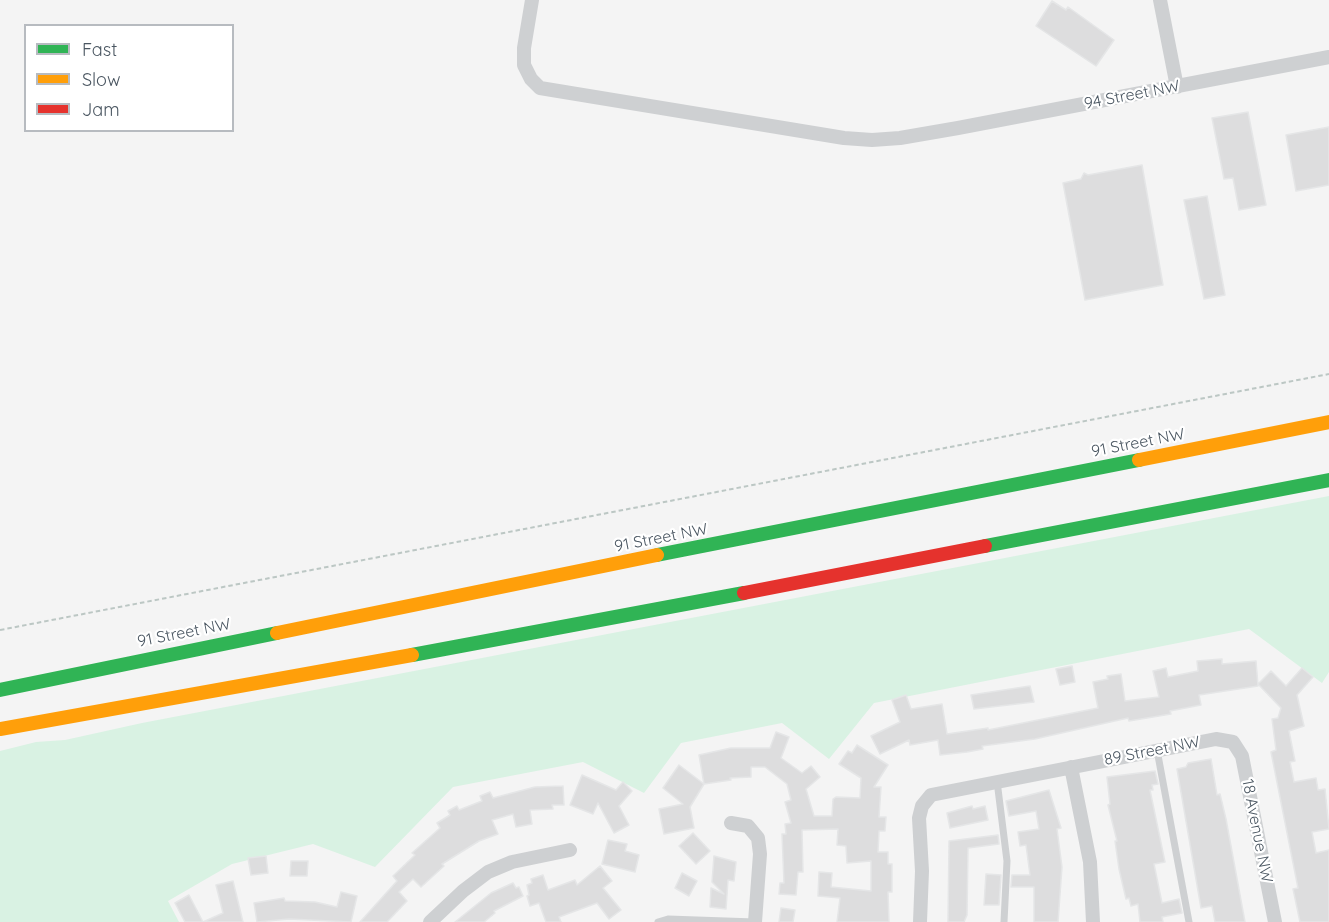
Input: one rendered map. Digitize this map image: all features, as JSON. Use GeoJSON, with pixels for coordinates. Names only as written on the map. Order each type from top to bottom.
{"type":"FeatureCollection","features":[{"type":"Feature","properties":{"kind":"main road","name":"91 Street NW"},"geometry":{"type":"LineString","coordinates":[[0,690],[568,573],[1329,422]]}},
{"type":"Feature","properties":{"kind":"main road"},"geometry":{"type":"LineString","coordinates":[[0,729],[592,622],[1329,480]]}},
{"type":"Feature","properties":{"kind":"street","name":"94 Street NW"},"geometry":{"type":"LineString","coordinates":[[532,0],[524,48],[524,65],[531,80],[540,88],[844,138],[872,140],[934,132],[1329,57]]}},
{"type":"Feature","properties":{"kind":"street"},"geometry":{"type":"LineString","coordinates":[[1160,0],[1177,87]]}},
{"type":"Feature","properties":{"kind":"street","name":"89 Street NW"},"geometry":{"type":"LineString","coordinates":[[920,922],[922,871],[919,818],[925,800],[937,793],[1216,739],[1233,742]]}},
{"type":"Feature","properties":{"kind":"street","name":"18 Avenue NW"},"geometry":{"type":"LineString","coordinates":[[1233,742],[1242,756],[1275,922]]}},
{"type":"Feature","properties":{"kind":"street"},"geometry":{"type":"LineString","coordinates":[[1071,767],[1090,862],[1093,922]]}},
{"type":"Feature","properties":{"kind":"street"},"geometry":{"type":"LineString","coordinates":[[731,823],[748,826],[758,838],[760,854],[755,922]]}},
{"type":"Feature","properties":{"kind":"street"},"geometry":{"type":"LineString","coordinates":[[430,922],[463,891],[488,872],[512,862],[570,850]]}},
{"type":"Feature","properties":{"kind":"lane"},"geometry":{"type":"LineString","coordinates":[[1156,750],[1189,922]]}},
{"type":"Feature","properties":{"kind":"lane"},"geometry":{"type":"LineString","coordinates":[[997,781],[1006,861],[1004,922]]}},
{"type":"Feature","properties":{"kind":"lane"},"geometry":{"type":"LineString","coordinates":[[658,922],[668,919],[755,922]]}},
{"type":"Feature","properties":{"kind":"path"},"geometry":{"type":"LineString","coordinates":[[0,630],[1329,374]]}},
{"type":"Feature","properties":{"kind":"green space"},"geometry":{"type":"Polygon","coordinates":[[[1329,496],[1329,672],[1322,683],[1249,629],[874,703],[829,759],[782,723],[681,743],[644,793],[583,762],[453,787],[375,867],[313,844],[232,864],[168,901],[179,922],[0,922],[0,751],[36,742],[65,740],[142,723],[1329,496]]]}},
{"type":"Feature","properties":{"kind":"building"},"geometry":{"type":"Polygon","coordinates":[[[1052,1],[1066,10],[1068,7],[1114,40],[1096,66],[1036,26],[1052,1]]]}},
{"type":"Feature","properties":{"kind":"building"},"geometry":{"type":"Polygon","coordinates":[[[1248,112],[1266,205],[1239,210],[1233,178],[1224,179],[1212,118],[1248,112]]]}},
{"type":"Feature","properties":{"kind":"building"},"geometry":{"type":"Polygon","coordinates":[[[1329,127],[1329,185],[1296,191],[1286,135],[1329,127]]]}},
{"type":"Feature","properties":{"kind":"building"},"geometry":{"type":"Polygon","coordinates":[[[1142,165],[1163,285],[1085,300],[1063,183],[1081,179],[1084,173],[1088,175],[1142,165]]]}},
{"type":"Feature","properties":{"kind":"building"},"geometry":{"type":"Polygon","coordinates":[[[1207,196],[1225,295],[1204,299],[1184,200],[1207,196]]]}},
{"type":"Feature","properties":{"kind":"building"},"geometry":{"type":"Polygon","coordinates":[[[1222,659],[1222,664],[1256,661],[1258,686],[1199,695],[1201,705],[1170,711],[1171,714],[1129,721],[1128,718],[1035,739],[982,746],[983,749],[967,752],[940,755],[938,740],[910,745],[909,740],[880,754],[871,736],[900,722],[892,700],[906,695],[911,709],[942,704],[947,734],[988,728],[988,730],[1098,708],[1093,682],[1108,679],[1107,676],[1121,674],[1125,701],[1159,697],[1153,671],[1166,668],[1168,677],[1198,671],[1197,661],[1222,659]]]}},
{"type":"Feature","properties":{"kind":"building"},"geometry":{"type":"Polygon","coordinates":[[[1072,666],[1075,682],[1060,685],[1056,669],[1072,666]]]}},
{"type":"Feature","properties":{"kind":"building"},"geometry":{"type":"Polygon","coordinates":[[[1302,668],[1313,677],[1297,695],[1304,726],[1289,731],[1295,761],[1290,762],[1294,782],[1316,778],[1318,790],[1325,789],[1329,829],[1312,832],[1316,853],[1329,850],[1329,922],[1300,922],[1293,889],[1298,888],[1271,752],[1276,750],[1272,719],[1278,718],[1281,708],[1258,684],[1271,671],[1286,686],[1302,668]]]}},
{"type":"Feature","properties":{"kind":"building"},"geometry":{"type":"Polygon","coordinates":[[[1030,686],[1034,702],[974,709],[971,695],[1030,686]]]}},
{"type":"Feature","properties":{"kind":"building"},"geometry":{"type":"Polygon","coordinates":[[[776,732],[789,737],[781,758],[802,773],[811,766],[820,777],[806,789],[814,816],[832,816],[833,799],[836,797],[860,798],[861,778],[839,764],[848,751],[852,753],[857,745],[888,765],[874,787],[881,787],[879,817],[886,817],[885,831],[879,831],[878,852],[888,852],[888,864],[892,864],[892,892],[888,892],[889,922],[837,922],[840,898],[818,896],[819,872],[832,873],[831,887],[871,891],[871,861],[847,863],[846,846],[837,845],[838,829],[802,830],[803,872],[798,872],[796,895],[779,894],[780,883],[784,883],[782,834],[786,834],[785,824],[791,823],[785,802],[791,800],[787,784],[765,767],[751,767],[751,777],[730,778],[731,780],[704,784],[699,755],[731,748],[770,748],[776,732]]]}},
{"type":"Feature","properties":{"kind":"building"},"geometry":{"type":"Polygon","coordinates":[[[1211,759],[1217,795],[1220,794],[1226,819],[1245,922],[1215,922],[1212,906],[1201,908],[1177,769],[1186,767],[1188,763],[1211,759]]]}},
{"type":"Feature","properties":{"kind":"building"},"geometry":{"type":"Polygon","coordinates":[[[679,765],[704,784],[690,807],[694,828],[664,834],[659,809],[683,804],[663,788],[679,765]]]}},
{"type":"Feature","properties":{"kind":"building"},"geometry":{"type":"Polygon","coordinates":[[[1155,771],[1158,784],[1152,785],[1153,790],[1150,790],[1165,862],[1154,864],[1162,903],[1179,899],[1182,913],[1162,917],[1163,922],[1140,922],[1138,904],[1131,906],[1129,898],[1126,899],[1119,869],[1115,841],[1117,841],[1108,805],[1110,804],[1107,777],[1155,771]]]}},
{"type":"Feature","properties":{"kind":"building"},"geometry":{"type":"Polygon","coordinates":[[[582,775],[616,790],[623,782],[632,791],[619,806],[629,825],[614,833],[598,803],[593,814],[570,805],[582,775]]]}},
{"type":"Feature","properties":{"kind":"building"},"geometry":{"type":"Polygon","coordinates":[[[563,786],[564,805],[552,805],[553,809],[530,810],[532,824],[516,827],[513,814],[492,820],[498,834],[479,841],[442,864],[444,866],[421,887],[413,879],[399,892],[407,901],[387,922],[360,922],[397,881],[393,876],[415,855],[412,853],[440,828],[437,823],[450,815],[448,811],[457,806],[459,810],[482,801],[480,796],[490,792],[493,798],[535,787],[563,786]]]}},
{"type":"Feature","properties":{"kind":"building"},"geometry":{"type":"Polygon","coordinates":[[[1049,790],[1061,828],[1057,829],[1062,867],[1058,922],[1034,922],[1034,887],[1011,887],[1012,875],[1030,875],[1026,845],[1020,846],[1018,832],[1039,829],[1036,811],[1009,816],[1006,801],[1049,790]]]}},
{"type":"Feature","properties":{"kind":"building"},"geometry":{"type":"Polygon","coordinates":[[[972,806],[973,809],[985,806],[988,820],[950,828],[947,813],[972,806]]]}},
{"type":"Feature","properties":{"kind":"building"},"geometry":{"type":"Polygon","coordinates":[[[693,833],[710,851],[696,864],[679,846],[693,833]]]}},
{"type":"Feature","properties":{"kind":"building"},"geometry":{"type":"Polygon","coordinates":[[[998,835],[999,844],[968,848],[967,915],[964,922],[948,922],[949,841],[998,835]]]}},
{"type":"Feature","properties":{"kind":"building"},"geometry":{"type":"Polygon","coordinates":[[[608,840],[627,844],[625,851],[639,855],[635,872],[602,864],[608,840]]]}},
{"type":"Feature","properties":{"kind":"building"},"geometry":{"type":"Polygon","coordinates":[[[266,856],[268,873],[251,875],[248,858],[266,856]]]}},
{"type":"Feature","properties":{"kind":"building"},"geometry":{"type":"Polygon","coordinates":[[[714,856],[736,862],[734,881],[728,880],[726,909],[710,907],[711,888],[724,894],[712,882],[714,856]]]}},
{"type":"Feature","properties":{"kind":"building"},"geometry":{"type":"Polygon","coordinates":[[[291,861],[308,861],[307,876],[290,876],[291,861]]]}},
{"type":"Feature","properties":{"kind":"building"},"geometry":{"type":"Polygon","coordinates":[[[600,866],[612,881],[603,888],[621,910],[609,919],[597,903],[559,917],[561,922],[546,922],[539,903],[530,906],[527,885],[532,883],[531,879],[543,875],[548,890],[575,880],[577,885],[600,866]]]}},
{"type":"Feature","properties":{"kind":"building"},"geometry":{"type":"Polygon","coordinates":[[[682,873],[697,881],[689,896],[675,888],[682,873]]]}},
{"type":"Feature","properties":{"kind":"building"},"geometry":{"type":"Polygon","coordinates":[[[986,874],[1001,875],[999,905],[984,905],[986,874]]]}},
{"type":"Feature","properties":{"kind":"building"},"geometry":{"type":"Polygon","coordinates":[[[233,881],[243,922],[203,922],[223,913],[216,885],[233,881]]]}},
{"type":"Feature","properties":{"kind":"building"},"geometry":{"type":"Polygon","coordinates":[[[513,883],[516,888],[519,887],[523,896],[494,911],[495,913],[484,922],[455,922],[491,893],[513,883]]]}},
{"type":"Feature","properties":{"kind":"building"},"geometry":{"type":"Polygon","coordinates":[[[341,892],[357,896],[351,922],[289,919],[257,922],[254,903],[284,898],[285,901],[315,902],[337,907],[341,892]]]}},
{"type":"Feature","properties":{"kind":"building"},"geometry":{"type":"Polygon","coordinates":[[[189,895],[203,922],[185,922],[175,903],[189,895]]]}},
{"type":"Feature","properties":{"kind":"building"},"geometry":{"type":"Polygon","coordinates":[[[781,908],[795,910],[793,922],[779,922],[781,908]]]}},
{"type":"Feature","properties":{"kind":"traffic: fast"},"geometry":{"type":"LineString","coordinates":[[657,555],[1139,460]]}},
{"type":"Feature","properties":{"kind":"traffic: fast"},"geometry":{"type":"LineString","coordinates":[[985,546],[1329,480]]}},
{"type":"Feature","properties":{"kind":"traffic: fast"},"geometry":{"type":"LineString","coordinates":[[412,655],[744,593]]}},
{"type":"Feature","properties":{"kind":"traffic: fast"},"geometry":{"type":"LineString","coordinates":[[0,690],[277,633]]}},
{"type":"Feature","properties":{"kind":"traffic: slow"},"geometry":{"type":"LineString","coordinates":[[1139,460],[1329,422]]}},
{"type":"Feature","properties":{"kind":"traffic: slow"},"geometry":{"type":"LineString","coordinates":[[277,633],[657,555]]}},
{"type":"Feature","properties":{"kind":"traffic: slow"},"geometry":{"type":"LineString","coordinates":[[0,729],[412,655]]}},
{"type":"Feature","properties":{"kind":"traffic: jam"},"geometry":{"type":"LineString","coordinates":[[744,593],[985,546]]}}]}
